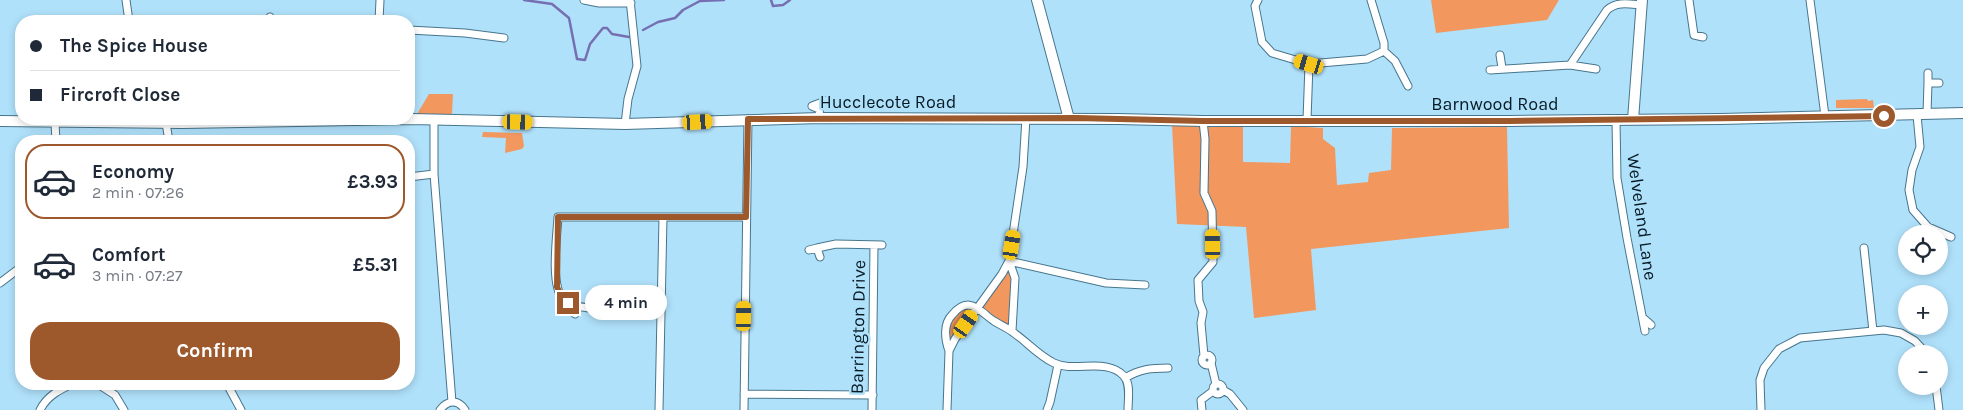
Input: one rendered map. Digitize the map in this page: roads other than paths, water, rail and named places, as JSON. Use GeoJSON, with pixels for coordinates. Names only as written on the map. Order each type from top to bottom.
{"type":"FeatureCollection","features":[{"type":"Feature","properties":{"kind":"street"},"geometry":{"type":"LineString","coordinates":[[126,0],[128,15]]}},
{"type":"Feature","properties":{"kind":"street"},"geometry":{"type":"LineString","coordinates":[[379,15],[380,0]]}},
{"type":"Feature","properties":{"kind":"street"},"geometry":{"type":"LineString","coordinates":[[584,0],[599,3],[630,2],[637,66],[628,100],[625,124]]}},
{"type":"Feature","properties":{"kind":"street"},"geometry":{"type":"LineString","coordinates":[[1037,0],[1069,119]]}},
{"type":"Feature","properties":{"kind":"street"},"geometry":{"type":"LineString","coordinates":[[1258,0],[1255,6],[1262,42],[1272,53],[1309,64],[1367,60],[1384,51]]}},
{"type":"Feature","properties":{"kind":"street"},"geometry":{"type":"LineString","coordinates":[[1371,0],[1384,44],[1384,51],[1395,61],[1408,86]]}},
{"type":"Feature","properties":{"kind":"street"},"geometry":{"type":"LineString","coordinates":[[1689,0],[1694,35],[1703,37]]}},
{"type":"Feature","properties":{"kind":"street"},"geometry":{"type":"LineString","coordinates":[[1810,0],[1825,116]]}},
{"type":"Feature","properties":{"kind":"street"},"geometry":{"type":"LineString","coordinates":[[1570,65],[1607,10],[1613,5],[1642,3],[1633,120]]}},
{"type":"Feature","properties":{"kind":"street"},"geometry":{"type":"LineString","coordinates":[[415,30],[465,33],[496,41],[504,38]]}},
{"type":"Feature","properties":{"kind":"street"},"geometry":{"type":"LineString","coordinates":[[1500,55],[1502,68]]}},
{"type":"Feature","properties":{"kind":"street"},"geometry":{"type":"LineString","coordinates":[[1307,120],[1309,64]]}},
{"type":"Feature","properties":{"kind":"street"},"geometry":{"type":"LineString","coordinates":[[1490,70],[1570,65],[1596,69]]}},
{"type":"Feature","properties":{"kind":"street"},"geometry":{"type":"LineString","coordinates":[[1928,73],[1922,114],[1920,147],[1912,170],[1908,190],[1913,210],[1928,226],[1951,237]]}},
{"type":"Feature","properties":{"kind":"street"},"geometry":{"type":"LineString","coordinates":[[1928,83],[1938,83]]}},
{"type":"Feature","properties":{"kind":"street"},"geometry":{"type":"LineString","coordinates":[[820,118],[819,109],[812,106],[828,100]]}},
{"type":"Feature","properties":{"kind":"street","name":"Barnwood Road"},"geometry":{"type":"LineString","coordinates":[[1026,118],[1203,121],[1633,120],[1963,113]]}},
{"type":"Feature","properties":{"kind":"street"},"geometry":{"type":"LineString","coordinates":[[949,352],[955,339],[1002,274],[1009,261],[1023,167],[1026,118]]}},
{"type":"Feature","properties":{"kind":"street","name":"Hucclecote Road"},"geometry":{"type":"LineString","coordinates":[[415,120],[625,124],[748,119],[1026,118]]}},
{"type":"Feature","properties":{"kind":"street"},"geometry":{"type":"LineString","coordinates":[[744,410],[748,119]]}},
{"type":"Feature","properties":{"kind":"street"},"geometry":{"type":"LineString","coordinates":[[434,120],[434,174],[452,402]]}},
{"type":"Feature","properties":{"kind":"street","name":"Welveland Lane"},"geometry":{"type":"LineString","coordinates":[[1616,120],[1618,178],[1626,238],[1645,331]]}},
{"type":"Feature","properties":{"kind":"street","name":"Hucclecote Road"},"geometry":{"type":"LineString","coordinates":[[0,121],[15,122]]}},
{"type":"Feature","properties":{"kind":"street"},"geometry":{"type":"LineString","coordinates":[[1203,121],[1205,139],[1204,193],[1212,210],[1214,262],[1198,280],[1199,302],[1203,312],[1201,323],[1204,356],[1202,359],[1206,364],[1210,363],[1214,388],[1219,394],[1223,390],[1230,394],[1243,410]]}},
{"type":"Feature","properties":{"kind":"street"},"geometry":{"type":"LineString","coordinates":[[415,176],[434,174]]}},
{"type":"Feature","properties":{"kind":"street"},"geometry":{"type":"LineString","coordinates":[[589,308],[576,311],[563,299],[557,287],[558,217],[746,217]]}},
{"type":"Feature","properties":{"kind":"street"},"geometry":{"type":"LineString","coordinates":[[659,410],[663,217]]}},
{"type":"Feature","properties":{"kind":"street"},"geometry":{"type":"LineString","coordinates":[[809,250],[836,244],[882,245]]}},
{"type":"Feature","properties":{"kind":"street","name":"Barrington Drive"},"geometry":{"type":"LineString","coordinates":[[872,410],[874,245]]}},
{"type":"Feature","properties":{"kind":"street"},"geometry":{"type":"LineString","coordinates":[[817,248],[820,257]]}},
{"type":"Feature","properties":{"kind":"street"},"geometry":{"type":"LineString","coordinates":[[1864,248],[1873,331]]}},
{"type":"Feature","properties":{"kind":"street"},"geometry":{"type":"LineString","coordinates":[[1009,261],[1106,284],[1145,285]]}},
{"type":"Feature","properties":{"kind":"street"},"geometry":{"type":"LineString","coordinates":[[1009,261],[1015,278],[1012,331]]}},
{"type":"Feature","properties":{"kind":"street"},"geometry":{"type":"LineString","coordinates":[[0,283],[15,272]]}},
{"type":"Feature","properties":{"kind":"street"},"geometry":{"type":"LineString","coordinates":[[947,410],[949,352],[946,342],[946,328],[950,317],[959,308],[967,305],[977,308],[995,322],[1012,331],[1058,365],[1101,367],[1113,370],[1125,378],[1128,385],[1128,410]]}},
{"type":"Feature","properties":{"kind":"street"},"geometry":{"type":"LineString","coordinates":[[1643,318],[1651,324]]}},
{"type":"Feature","properties":{"kind":"street"},"geometry":{"type":"LineString","coordinates":[[1760,410],[1760,380],[1764,368],[1779,349],[1787,343],[1800,338],[1884,330],[1901,333],[1919,345]]}},
{"type":"Feature","properties":{"kind":"street"},"geometry":{"type":"LineString","coordinates":[[1047,410],[1058,365]]}},
{"type":"Feature","properties":{"kind":"street"},"geometry":{"type":"LineString","coordinates":[[1125,378],[1136,371],[1148,368],[1168,368]]}},
{"type":"Feature","properties":{"kind":"street"},"geometry":{"type":"LineString","coordinates":[[1202,410],[1202,400],[1214,388]]}},
{"type":"Feature","properties":{"kind":"street"},"geometry":{"type":"LineString","coordinates":[[40,410],[44,403],[59,390]]}},
{"type":"Feature","properties":{"kind":"street"},"geometry":{"type":"LineString","coordinates":[[107,390],[115,395],[124,410]]}},
{"type":"Feature","properties":{"kind":"street"},"geometry":{"type":"LineString","coordinates":[[230,390],[241,410]]}},
{"type":"Feature","properties":{"kind":"street"},"geometry":{"type":"LineString","coordinates":[[744,394],[873,395]]}},
{"type":"Feature","properties":{"kind":"street"},"geometry":{"type":"LineString","coordinates":[[1937,395],[1939,410]]}},
{"type":"Feature","properties":{"kind":"street"},"geometry":{"type":"LineString","coordinates":[[440,410],[445,404],[452,402],[460,404],[465,410]]}},
{"type":"Feature","properties":{"kind":"waterway"},"geometry":{"type":"LineString","coordinates":[[524,0],[552,4],[569,18],[577,59],[585,60],[590,44],[603,28],[607,28],[612,34],[629,37]]}},
{"type":"Feature","properties":{"kind":"waterway"},"geometry":{"type":"LineString","coordinates":[[643,30],[658,22],[675,18],[683,10],[700,1],[724,0]]}},
{"type":"Feature","properties":{"kind":"waterway"},"geometry":{"type":"LineString","coordinates":[[771,0],[773,6],[783,5],[790,0]]}}]}
